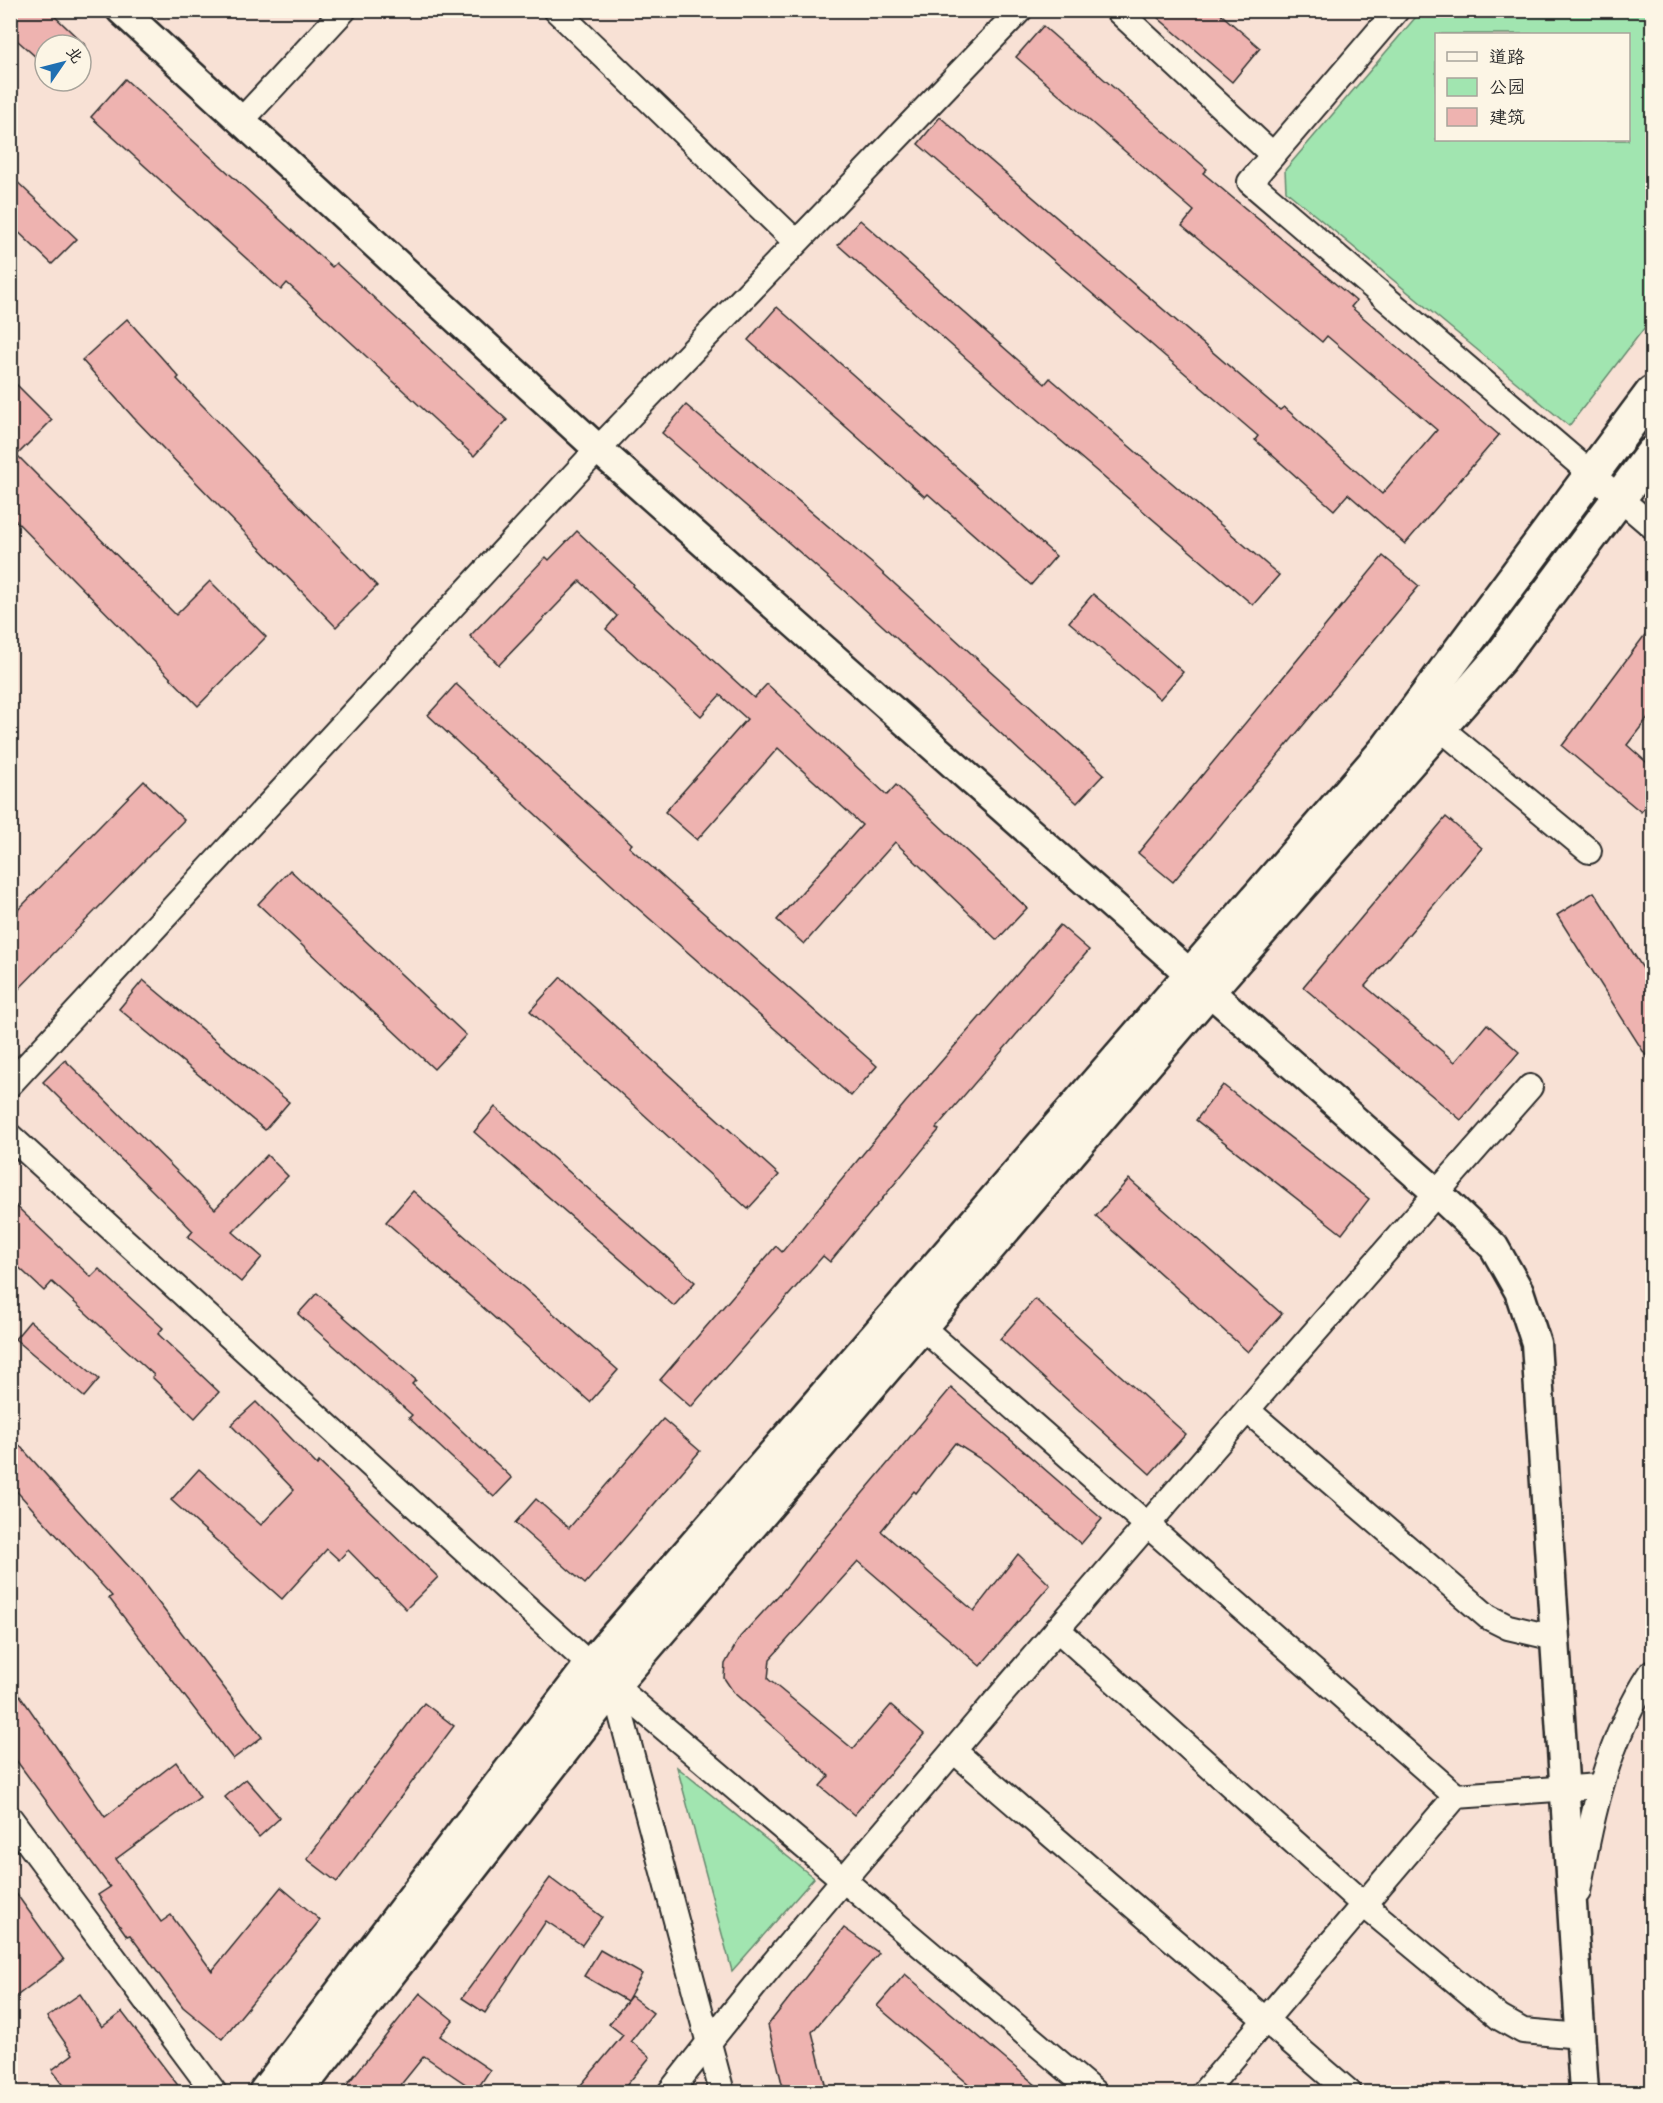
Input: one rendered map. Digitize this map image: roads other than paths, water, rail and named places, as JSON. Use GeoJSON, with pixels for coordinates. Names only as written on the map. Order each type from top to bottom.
{"type":"FeatureCollection","features":[{"type":"Feature","properties":{"kind":"highway"},"geometry":{"type":"LineString","coordinates":[[267,2092],[602,1675],[1429,719],[1593,474],[1653,393]]}},
{"type":"Feature","properties":{"kind":"highway"},"geometry":{"type":"LineString","coordinates":[[1429,719],[1500,658],[1653,454]]}},
{"type":"Feature","properties":{"kind":"highway"},"geometry":{"type":"LineString","coordinates":[[296,2092],[602,1675]]}},
{"type":"Feature","properties":{"kind":"street"},"geometry":{"type":"LineString","coordinates":[[121,10],[598,449],[1198,984],[1437,1193],[1494,1247],[1519,1292],[1536,1343],[1584,2092]]}},
{"type":"Feature","properties":{"kind":"street"},"geometry":{"type":"LineString","coordinates":[[241,121],[344,10]]}},
{"type":"Feature","properties":{"kind":"street"},"geometry":{"type":"LineString","coordinates":[[556,10],[796,242]]}},
{"type":"Feature","properties":{"kind":"street"},"geometry":{"type":"LineString","coordinates":[[10,1084],[598,449],[1020,10]]}},
{"type":"Feature","properties":{"kind":"street"},"geometry":{"type":"LineString","coordinates":[[1117,10],[1273,155]]}},
{"type":"Feature","properties":{"kind":"street"},"geometry":{"type":"LineString","coordinates":[[1397,10],[1250,182],[1653,526]]}},
{"type":"Feature","properties":{"kind":"street"},"geometry":{"type":"LineString","coordinates":[[1429,719],[1589,851]]}},
{"type":"Feature","properties":{"kind":"street"},"geometry":{"type":"LineString","coordinates":[[670,2092],[710,2040],[1057,1629],[1530,1087]]}},
{"type":"Feature","properties":{"kind":"street"},"geometry":{"type":"LineString","coordinates":[[10,1136],[602,1675],[1094,2092]]}},
{"type":"Feature","properties":{"kind":"street"},"geometry":{"type":"LineString","coordinates":[[911,1317],[1456,1796],[1599,1786]]}},
{"type":"Feature","properties":{"kind":"street"},"geometry":{"type":"LineString","coordinates":[[1247,1410],[1488,1617],[1508,1627],[1555,1638]]}},
{"type":"Feature","properties":{"kind":"street"},"geometry":{"type":"LineString","coordinates":[[1057,1629],[1364,1905],[1508,2022],[1523,2031],[1581,2036]]}},
{"type":"Feature","properties":{"kind":"street"},"geometry":{"type":"LineString","coordinates":[[1574,1920],[1599,1786],[1625,1722],[1653,1672]]}},
{"type":"Feature","properties":{"kind":"street"},"geometry":{"type":"LineString","coordinates":[[602,1675],[710,2040],[722,2092]]}},
{"type":"Feature","properties":{"kind":"street"},"geometry":{"type":"LineString","coordinates":[[954,1751],[1349,2092]]}},
{"type":"Feature","properties":{"kind":"street"},"geometry":{"type":"LineString","coordinates":[[1204,2092],[1456,1796]]}},
{"type":"Feature","properties":{"kind":"street"},"geometry":{"type":"LineString","coordinates":[[10,1818],[214,2092]]}}]}
